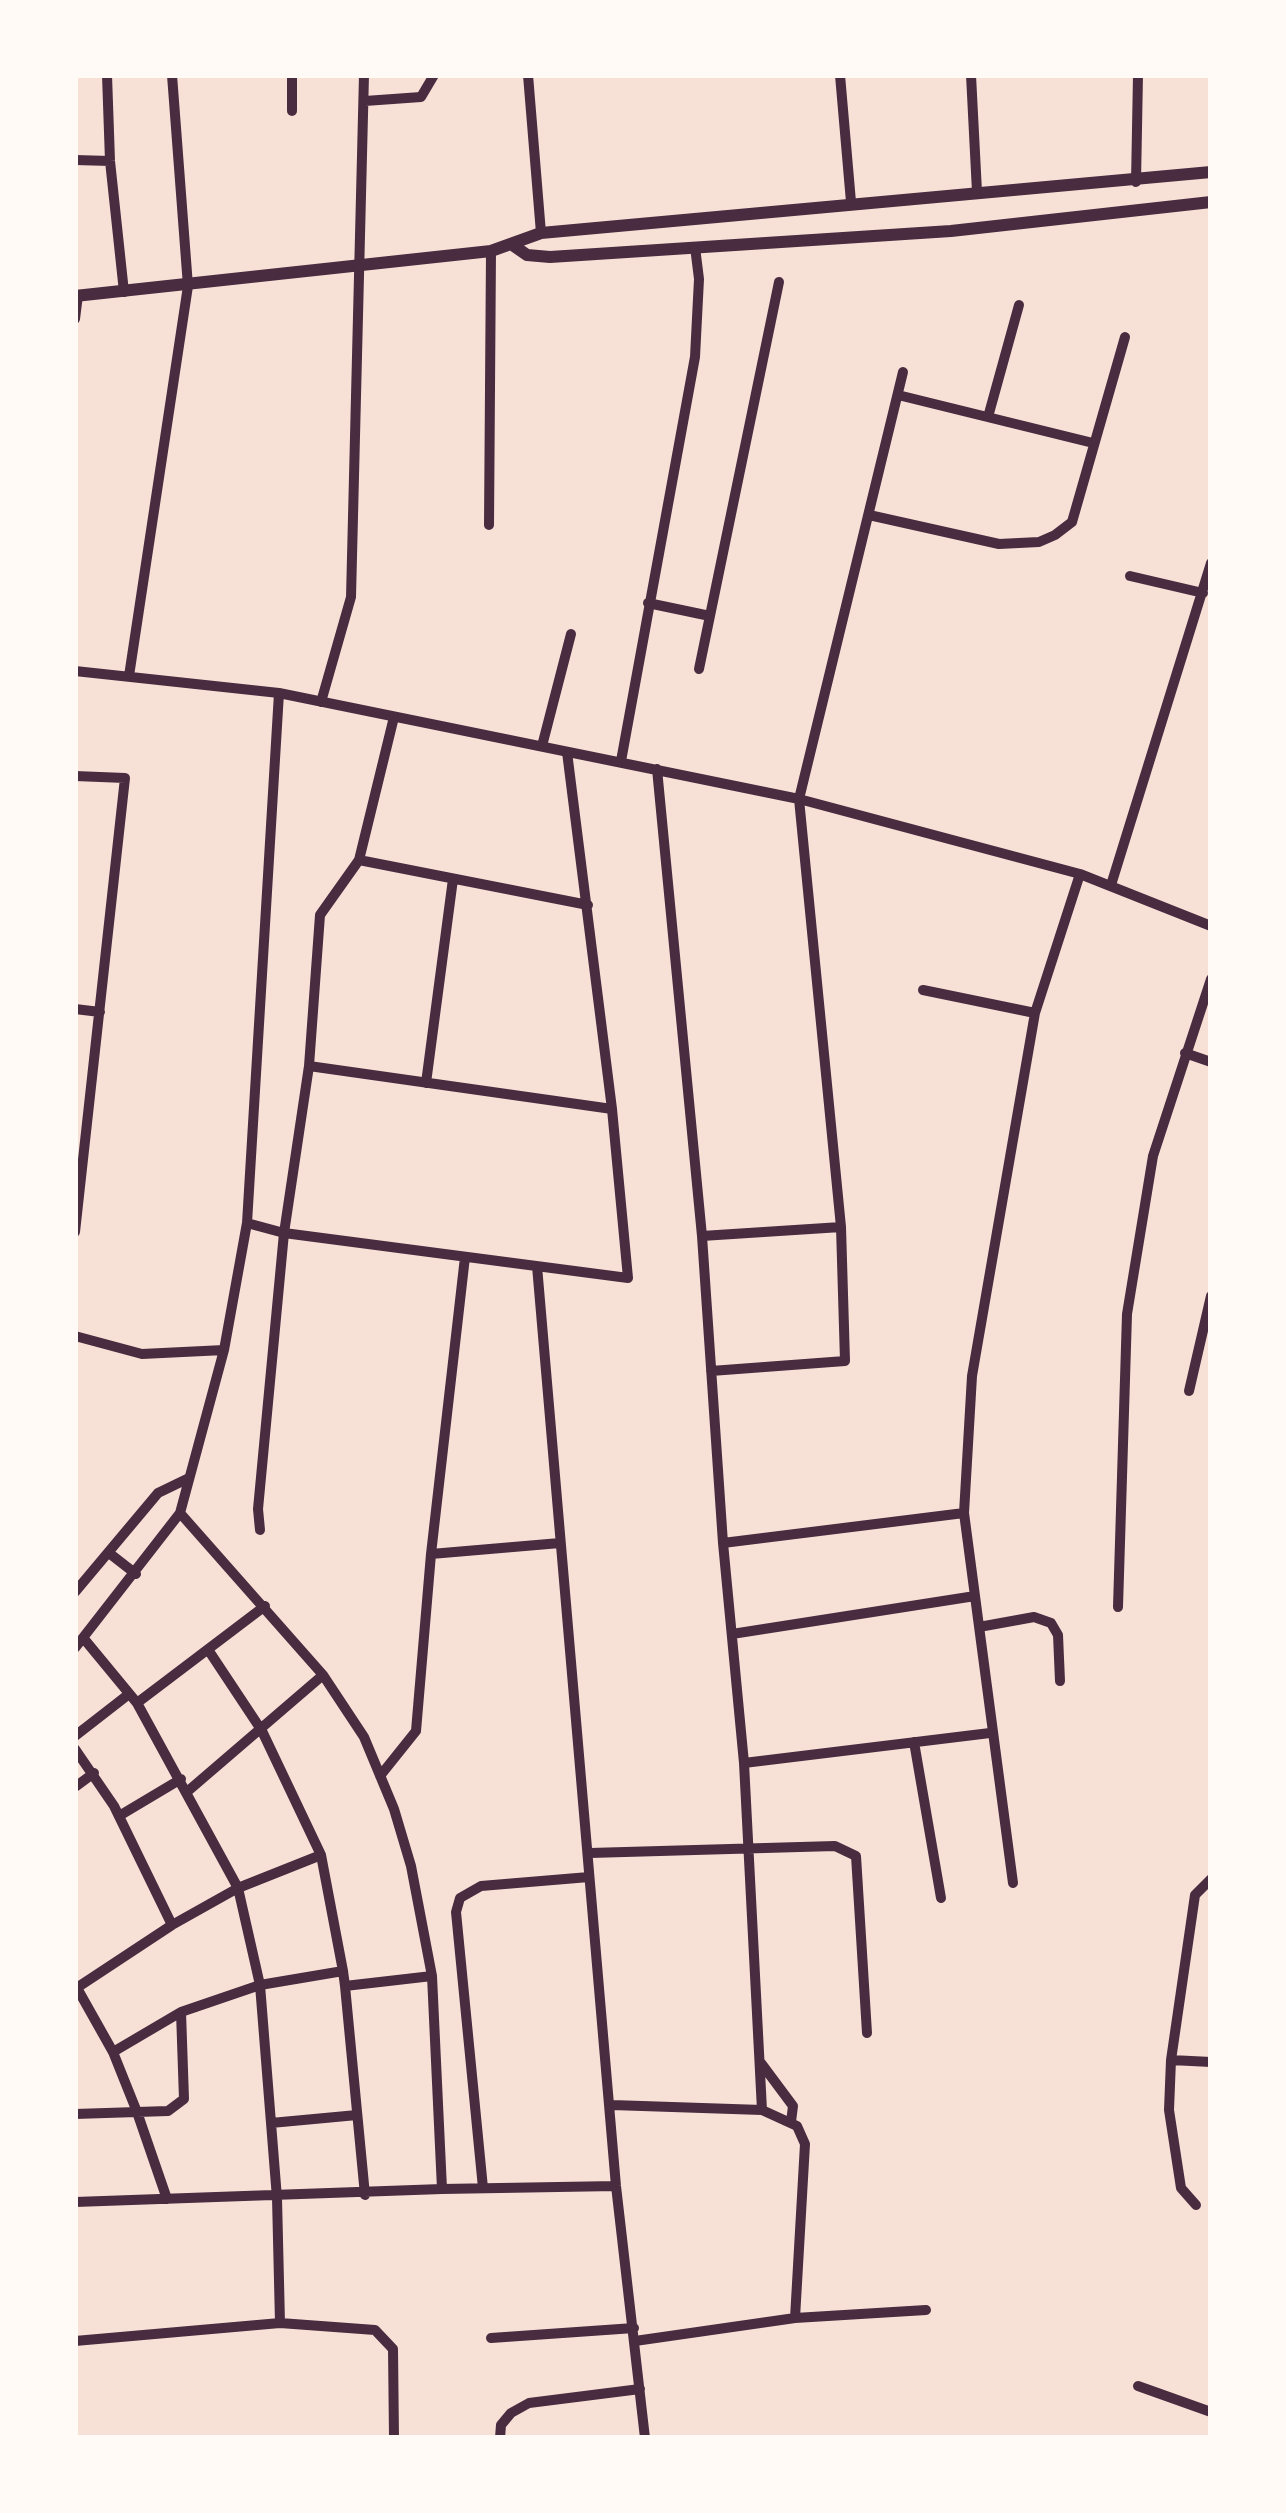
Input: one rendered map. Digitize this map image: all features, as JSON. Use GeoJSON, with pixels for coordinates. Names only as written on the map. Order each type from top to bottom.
{"type":"FeatureCollection","features":[{"type":"Feature","properties":{"kind":"street"},"geometry":{"type":"LineString","coordinates":[[107,75],[110,161],[124,292]]}},
{"type":"Feature","properties":{"kind":"street"},"geometry":{"type":"LineString","coordinates":[[130,676],[188,286],[172,75]]}},
{"type":"Feature","properties":{"kind":"street"},"geometry":{"type":"LineString","coordinates":[[292,75],[292,111]]}},
{"type":"Feature","properties":{"kind":"street"},"geometry":{"type":"LineString","coordinates":[[321,702],[351,596],[364,75]]}},
{"type":"Feature","properties":{"kind":"street"},"geometry":{"type":"LineString","coordinates":[[365,101],[421,97],[434,75]]}},
{"type":"Feature","properties":{"kind":"street"},"geometry":{"type":"LineString","coordinates":[[528,75],[541,232]]}},
{"type":"Feature","properties":{"kind":"street"},"geometry":{"type":"LineString","coordinates":[[840,75],[851,202]]}},
{"type":"Feature","properties":{"kind":"street"},"geometry":{"type":"LineString","coordinates":[[971,75],[976,192]]}},
{"type":"Feature","properties":{"kind":"street"},"geometry":{"type":"LineString","coordinates":[[1136,182],[1138,75]]}},
{"type":"Feature","properties":{"kind":"street"},"geometry":{"type":"LineString","coordinates":[[75,160],[110,161]]}},
{"type":"Feature","properties":{"kind":"street"},"geometry":{"type":"LineString","coordinates":[[75,319],[77,296],[490,251],[514,246],[541,232],[851,202],[1136,182],[1211,172]]}},
{"type":"Feature","properties":{"kind":"street"},"geometry":{"type":"LineString","coordinates":[[514,246],[527,255],[550,258],[950,230],[1211,202]]}},
{"type":"Feature","properties":{"kind":"street"},"geometry":{"type":"LineString","coordinates":[[622,761],[694,362],[698,279],[695,247]]}},
{"type":"Feature","properties":{"kind":"street"},"geometry":{"type":"LineString","coordinates":[[489,525],[490,251]]}},
{"type":"Feature","properties":{"kind":"street"},"geometry":{"type":"LineString","coordinates":[[699,670],[779,282]]}},
{"type":"Feature","properties":{"kind":"street"},"geometry":{"type":"LineString","coordinates":[[988,418],[1019,305]]}},
{"type":"Feature","properties":{"kind":"street"},"geometry":{"type":"LineString","coordinates":[[869,515],[999,544],[1039,542],[1072,522],[1125,337]]}},
{"type":"Feature","properties":{"kind":"street"},"geometry":{"type":"LineString","coordinates":[[711,1372],[845,1361],[840,1227],[799,799],[903,372]]}},
{"type":"Feature","properties":{"kind":"street"},"geometry":{"type":"LineString","coordinates":[[898,395],[1093,443]]}},
{"type":"Feature","properties":{"kind":"street"},"geometry":{"type":"LineString","coordinates":[[1110,885],[1211,564]]}},
{"type":"Feature","properties":{"kind":"street"},"geometry":{"type":"LineString","coordinates":[[1130,576],[1202,594]]}},
{"type":"Feature","properties":{"kind":"street"},"geometry":{"type":"LineString","coordinates":[[648,603],[710,616]]}},
{"type":"Feature","properties":{"kind":"street"},"geometry":{"type":"LineString","coordinates":[[542,746],[571,634]]}},
{"type":"Feature","properties":{"kind":"street"},"geometry":{"type":"LineString","coordinates":[[75,672],[279,693],[799,799],[1080,874],[1211,926]]}},
{"type":"Feature","properties":{"kind":"street"},"geometry":{"type":"LineString","coordinates":[[75,1648],[85,1640],[132,1570],[180,1514],[224,1350],[247,1223],[279,693]]}},
{"type":"Feature","properties":{"kind":"street"},"geometry":{"type":"LineString","coordinates":[[260,1530],[258,1509],[284,1233],[309,1066],[320,915],[359,860],[394,717]]}},
{"type":"Feature","properties":{"kind":"street"},"geometry":{"type":"LineString","coordinates":[[247,1223],[284,1233],[628,1278],[612,1109],[567,752]]}},
{"type":"Feature","properties":{"kind":"street"},"geometry":{"type":"LineString","coordinates":[[658,769],[702,1236],[723,1543],[744,1762],[762,2110]]}},
{"type":"Feature","properties":{"kind":"street"},"geometry":{"type":"LineString","coordinates":[[75,776],[125,778],[75,1232]]}},
{"type":"Feature","properties":{"kind":"street"},"geometry":{"type":"LineString","coordinates":[[359,860],[588,905]]}},
{"type":"Feature","properties":{"kind":"street"},"geometry":{"type":"LineString","coordinates":[[1013,1883],[990,1733],[964,1514],[972,1376],[1035,1013],[1080,874]]}},
{"type":"Feature","properties":{"kind":"street"},"geometry":{"type":"LineString","coordinates":[[426,1083],[453,879]]}},
{"type":"Feature","properties":{"kind":"street"},"geometry":{"type":"LineString","coordinates":[[1118,1607],[1127,1314],[1152,1156],[1211,979]]}},
{"type":"Feature","properties":{"kind":"street"},"geometry":{"type":"LineString","coordinates":[[923,990],[1035,1013]]}},
{"type":"Feature","properties":{"kind":"street"},"geometry":{"type":"LineString","coordinates":[[75,1009],[100,1012]]}},
{"type":"Feature","properties":{"kind":"street"},"geometry":{"type":"LineString","coordinates":[[1185,1053],[1211,1062]]}},
{"type":"Feature","properties":{"kind":"street"},"geometry":{"type":"LineString","coordinates":[[309,1066],[612,1109]]}},
{"type":"Feature","properties":{"kind":"street"},"geometry":{"type":"LineString","coordinates":[[75,1097],[90,1099]]}},
{"type":"Feature","properties":{"kind":"street"},"geometry":{"type":"LineString","coordinates":[[702,1236],[840,1227]]}},
{"type":"Feature","properties":{"kind":"street"},"geometry":{"type":"LineString","coordinates":[[380,1776],[416,1731],[431,1554],[465,1257]]}},
{"type":"Feature","properties":{"kind":"street"},"geometry":{"type":"LineString","coordinates":[[537,1266],[616,2186],[645,2438]]}},
{"type":"Feature","properties":{"kind":"street"},"geometry":{"type":"LineString","coordinates":[[1188,1391],[1211,1296]]}},
{"type":"Feature","properties":{"kind":"street"},"geometry":{"type":"LineString","coordinates":[[75,1336],[142,1354],[224,1350]]}},
{"type":"Feature","properties":{"kind":"street"},"geometry":{"type":"LineString","coordinates":[[75,1592],[112,1554],[158,1493],[189,1478]]}},
{"type":"Feature","properties":{"kind":"street"},"geometry":{"type":"LineString","coordinates":[[180,1514],[324,1675],[364,1737],[380,1776],[412,1866],[432,1976],[447,2189]]}},
{"type":"Feature","properties":{"kind":"street"},"geometry":{"type":"LineString","coordinates":[[723,1543],[964,1514]]}},
{"type":"Feature","properties":{"kind":"street"},"geometry":{"type":"LineString","coordinates":[[431,1554],[560,1543]]}},
{"type":"Feature","properties":{"kind":"street"},"geometry":{"type":"LineString","coordinates":[[112,1554],[132,1570]]}},
{"type":"Feature","properties":{"kind":"street"},"geometry":{"type":"LineString","coordinates":[[732,1634],[974,1596]]}},
{"type":"Feature","properties":{"kind":"street"},"geometry":{"type":"LineString","coordinates":[[75,1736],[208,1651],[265,1606]]}},
{"type":"Feature","properties":{"kind":"street"},"geometry":{"type":"LineString","coordinates":[[979,1626],[1034,1618],[1051,1623],[1058,1636],[1060,1681]]}},
{"type":"Feature","properties":{"kind":"street"},"geometry":{"type":"LineString","coordinates":[[85,1640],[133,1699],[188,1791],[238,1888],[260,1985],[277,2198],[280,2323]]}},
{"type":"Feature","properties":{"kind":"street"},"geometry":{"type":"LineString","coordinates":[[208,1651],[262,1731],[320,1855],[345,1986],[365,2195]]}},
{"type":"Feature","properties":{"kind":"street"},"geometry":{"type":"LineString","coordinates":[[188,1791],[324,1675]]}},
{"type":"Feature","properties":{"kind":"street"},"geometry":{"type":"LineString","coordinates":[[744,1762],[990,1733]]}},
{"type":"Feature","properties":{"kind":"street"},"geometry":{"type":"LineString","coordinates":[[914,1742],[941,1898]]}},
{"type":"Feature","properties":{"kind":"street"},"geometry":{"type":"LineString","coordinates":[[75,1748],[120,1816],[172,1925]]}},
{"type":"Feature","properties":{"kind":"street"},"geometry":{"type":"LineString","coordinates":[[75,1787],[94,1773]]}},
{"type":"Feature","properties":{"kind":"street"},"geometry":{"type":"LineString","coordinates":[[120,1816],[181,1779]]}},
{"type":"Feature","properties":{"kind":"street"},"geometry":{"type":"LineString","coordinates":[[590,1853],[835,1846],[856,1856],[866,2033]]}},
{"type":"Feature","properties":{"kind":"street"},"geometry":{"type":"LineString","coordinates":[[166,2200],[112,2052],[76,1989],[172,1925],[238,1888],[320,1855]]}},
{"type":"Feature","properties":{"kind":"street"},"geometry":{"type":"LineString","coordinates":[[479,2188],[456,1912],[460,1898],[481,1886],[589,1877]]}},
{"type":"Feature","properties":{"kind":"street"},"geometry":{"type":"LineString","coordinates":[[1196,2205],[1182,2188],[1172,2148],[1172,2060],[1196,1894],[1211,1879]]}},
{"type":"Feature","properties":{"kind":"street"},"geometry":{"type":"LineString","coordinates":[[112,2052],[181,2012],[260,1985],[343,1971]]}},
{"type":"Feature","properties":{"kind":"street"},"geometry":{"type":"LineString","coordinates":[[345,1986],[432,1976]]}},
{"type":"Feature","properties":{"kind":"street"},"geometry":{"type":"LineString","coordinates":[[75,2114],[168,2111],[184,2098],[181,2012]]}},
{"type":"Feature","properties":{"kind":"street"},"geometry":{"type":"LineString","coordinates":[[760,2060],[792,2106],[791,2122],[804,2144],[795,2318]]}},
{"type":"Feature","properties":{"kind":"street"},"geometry":{"type":"LineString","coordinates":[[1172,2060],[1211,2062]]}},
{"type":"Feature","properties":{"kind":"street"},"geometry":{"type":"LineString","coordinates":[[612,2105],[762,2110],[791,2122]]}},
{"type":"Feature","properties":{"kind":"street"},"geometry":{"type":"LineString","coordinates":[[271,2122],[357,2116]]}},
{"type":"Feature","properties":{"kind":"street"},"geometry":{"type":"LineString","coordinates":[[75,2202],[616,2186]]}},
{"type":"Feature","properties":{"kind":"street"},"geometry":{"type":"LineString","coordinates":[[491,2338],[635,2335],[795,2318],[926,2310]]}},
{"type":"Feature","properties":{"kind":"street"},"geometry":{"type":"LineString","coordinates":[[75,2341],[280,2323],[336,2324],[375,2330],[387,2338],[393,2349],[394,2438]]}},
{"type":"Feature","properties":{"kind":"street"},"geometry":{"type":"LineString","coordinates":[[1138,2386],[1211,2412]]}},
{"type":"Feature","properties":{"kind":"street"},"geometry":{"type":"LineString","coordinates":[[500,2438],[502,2426],[511,2413],[529,2403],[640,2390]]}}]}
